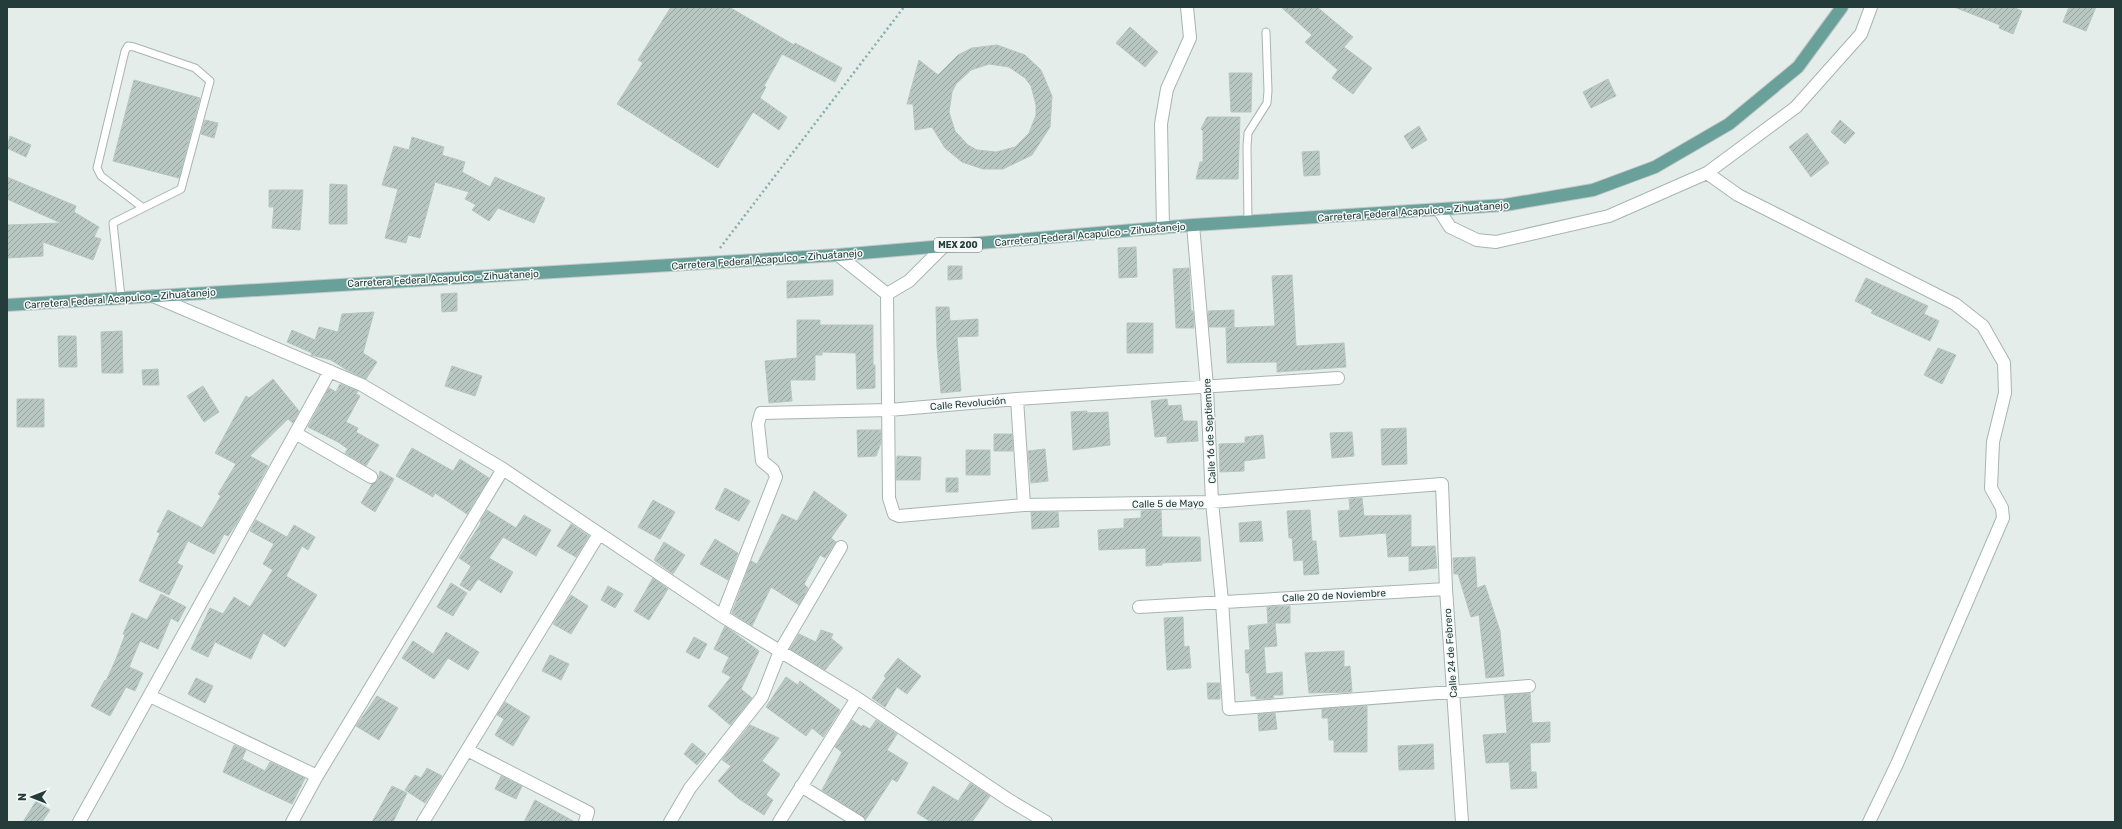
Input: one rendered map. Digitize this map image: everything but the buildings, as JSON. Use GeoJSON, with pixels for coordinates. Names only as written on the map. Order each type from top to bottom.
{"type":"FeatureCollection","features":[{"type":"Feature","properties":{"kind":"main road","name":"Carretera Federal Acapulco - Zihuatanejo"},"geometry":{"type":"LineString","coordinates":[[7,305],[838,255],[1192,225],[1505,205],[1593,190],[1655,168],[1730,124],[1798,67],[1842,7]]}},
{"type":"Feature","properties":{"kind":"street"},"geometry":{"type":"LineString","coordinates":[[1164,228],[1161,124],[1167,90],[1190,38],[1186,7]]}},
{"type":"Feature","properties":{"kind":"street"},"geometry":{"type":"LineString","coordinates":[[1439,210],[1450,227],[1477,240],[1496,242],[1608,216],[1707,173],[1796,107],[1861,34],[1871,7]]}},
{"type":"Feature","properties":{"kind":"street"},"geometry":{"type":"LineString","coordinates":[[1707,173],[1738,196],[1955,304],[1983,326],[2004,363],[2005,393],[1993,442],[1991,488],[2002,508],[2003,518],[1897,764],[1869,822]]}},
{"type":"Feature","properties":{"kind":"street","name":"Calle 16 de Septiembre"},"geometry":{"type":"LineString","coordinates":[[1192,225],[1207,387],[1212,502],[1222,601],[1229,708],[1453,692]]}},
{"type":"Feature","properties":{"kind":"street"},"geometry":{"type":"LineString","coordinates":[[887,294],[909,281],[944,246]]}},
{"type":"Feature","properties":{"kind":"street"},"geometry":{"type":"LineString","coordinates":[[838,255],[887,294]]}},
{"type":"Feature","properties":{"kind":"street"},"geometry":{"type":"LineString","coordinates":[[887,294],[889,410]]}},
{"type":"Feature","properties":{"kind":"street"},"geometry":{"type":"LineString","coordinates":[[153,296],[362,385],[503,469],[722,616],[857,698],[1009,800],[1046,822]]}},
{"type":"Feature","properties":{"kind":"street"},"geometry":{"type":"LineString","coordinates":[[79,822],[297,434],[330,371]]}},
{"type":"Feature","properties":{"kind":"street","name":"Calle Revolución"},"geometry":{"type":"LineString","coordinates":[[722,616],[776,477],[774,470],[762,461],[759,445],[758,424],[761,413],[889,410],[1017,399],[1338,378]]}},
{"type":"Feature","properties":{"kind":"street"},"geometry":{"type":"LineString","coordinates":[[1017,399],[1024,506]]}},
{"type":"Feature","properties":{"kind":"street","name":"Calle 5 de Mayo"},"geometry":{"type":"LineString","coordinates":[[889,410],[889,498],[894,514],[899,516],[1024,506],[1212,502],[1442,484]]}},
{"type":"Feature","properties":{"kind":"street"},"geometry":{"type":"LineString","coordinates":[[297,434],[371,477]]}},
{"type":"Feature","properties":{"kind":"street"},"geometry":{"type":"LineString","coordinates":[[292,822],[316,776],[503,469]]}},
{"type":"Feature","properties":{"kind":"street","name":"Calle 24 de Febrero"},"geometry":{"type":"LineString","coordinates":[[1442,484],[1446,589],[1462,822]]}},
{"type":"Feature","properties":{"kind":"street"},"geometry":{"type":"LineString","coordinates":[[423,822],[466,750],[519,668],[599,534]]}},
{"type":"Feature","properties":{"kind":"street"},"geometry":{"type":"LineString","coordinates":[[670,822],[690,788],[762,697],[780,651],[841,547]]}},
{"type":"Feature","properties":{"kind":"street","name":"Calle 20 de Noviembre"},"geometry":{"type":"LineString","coordinates":[[1139,607],[1446,589]]}},
{"type":"Feature","properties":{"kind":"street"},"geometry":{"type":"LineString","coordinates":[[1453,692],[1528,686]]}},
{"type":"Feature","properties":{"kind":"street"},"geometry":{"type":"LineString","coordinates":[[150,696],[316,776]]}},
{"type":"Feature","properties":{"kind":"street"},"geometry":{"type":"LineString","coordinates":[[779,822],[857,698]]}},
{"type":"Feature","properties":{"kind":"street"},"geometry":{"type":"LineString","coordinates":[[466,750],[588,812],[585,822]]}},
{"type":"Feature","properties":{"kind":"street"},"geometry":{"type":"LineString","coordinates":[[801,786],[859,822]]}},
{"type":"Feature","properties":{"kind":"lane"},"geometry":{"type":"LineString","coordinates":[[1248,222],[1248,133],[1267,103],[1266,32]]}},
{"type":"Feature","properties":{"kind":"lane"},"geometry":{"type":"LineString","coordinates":[[121,297],[113,224],[142,207],[181,189],[210,81],[195,68],[128,46],[125,51],[97,168],[101,176],[142,207]]}},
{"type":"Feature","properties":{"kind":"path"},"geometry":{"type":"LineString","coordinates":[[709,262],[904,7]]}}]}
